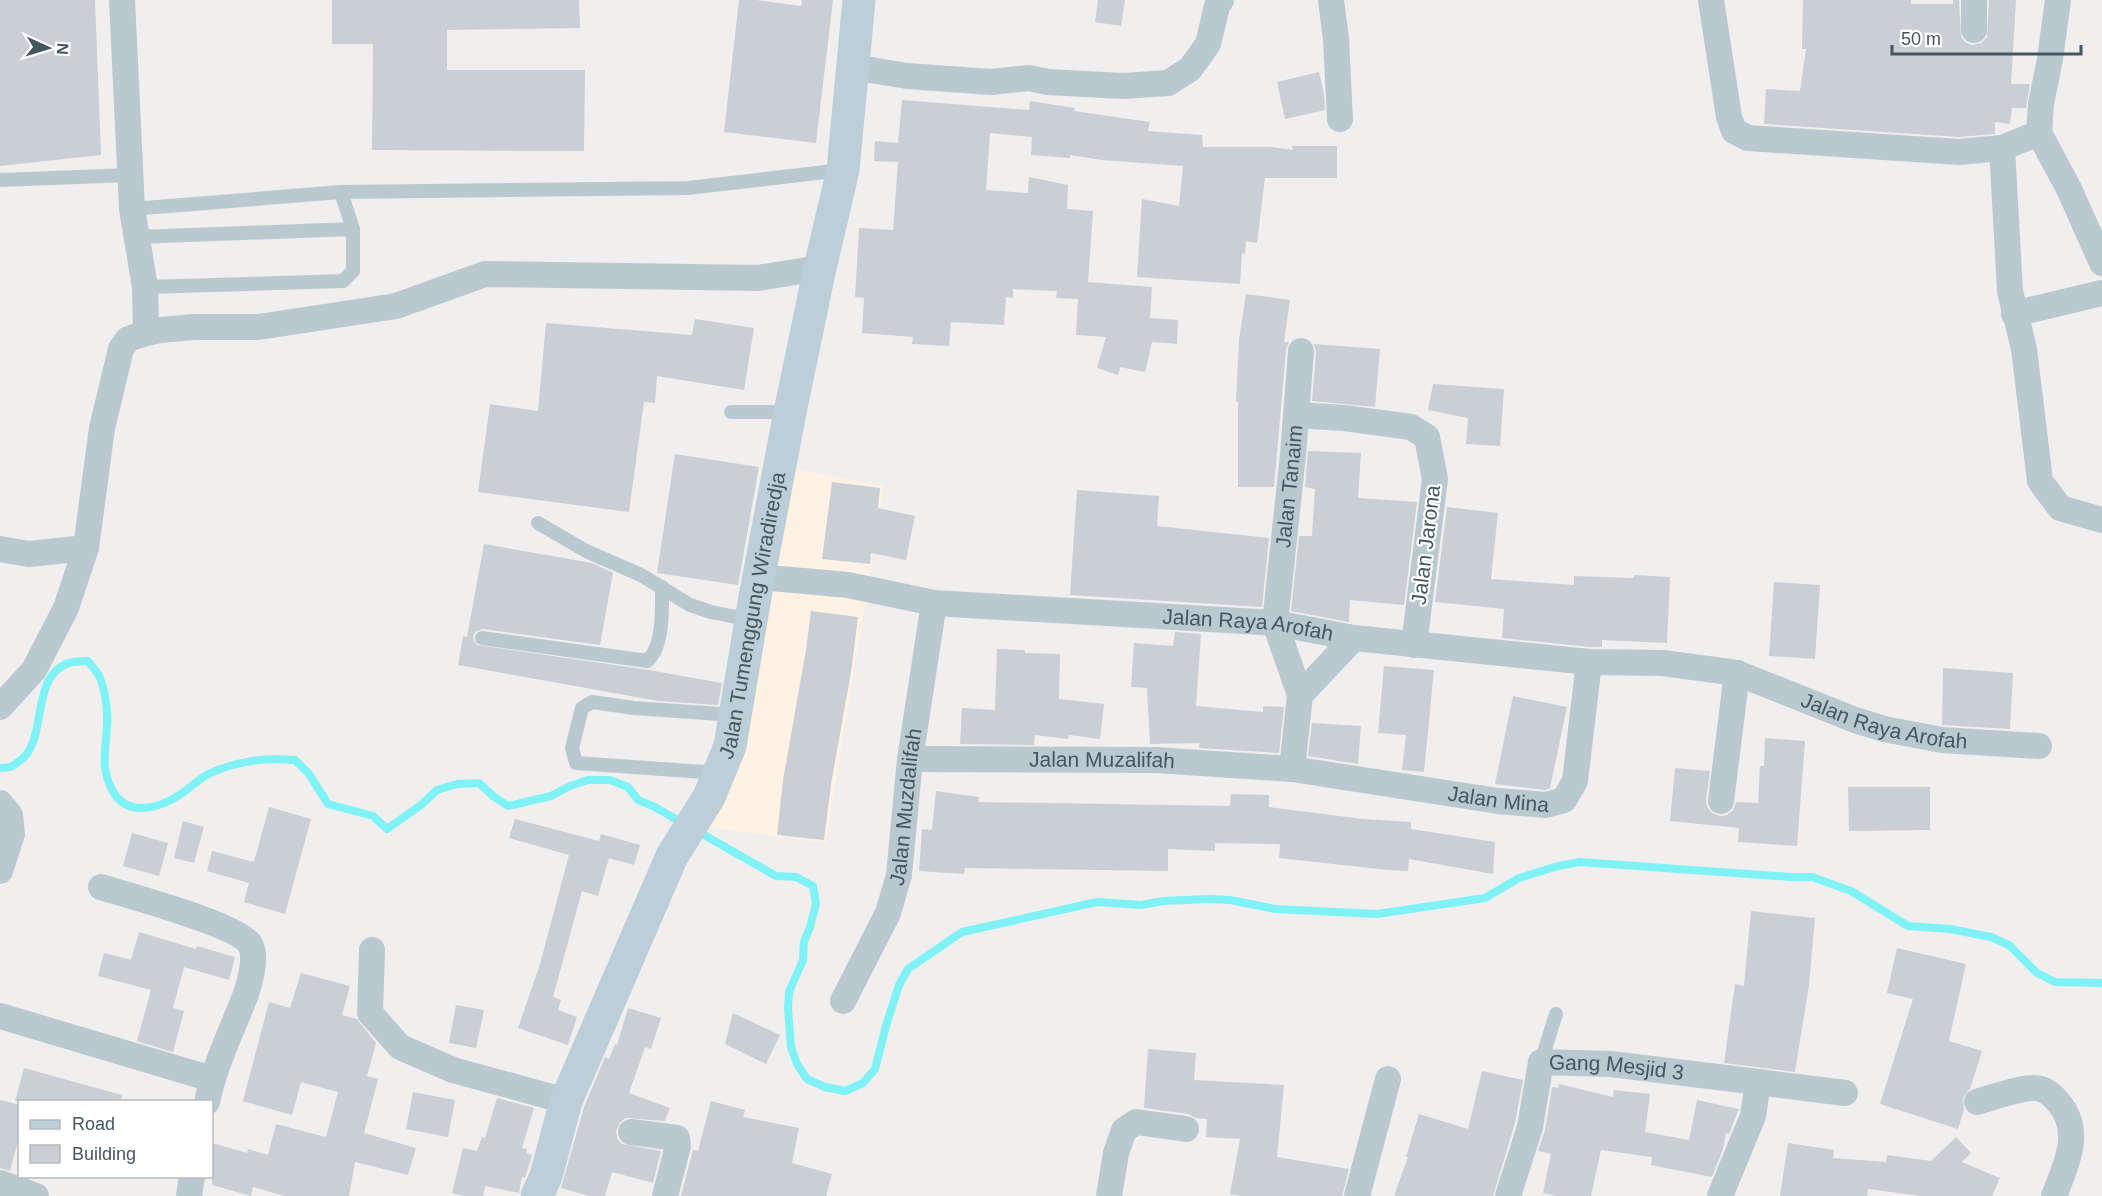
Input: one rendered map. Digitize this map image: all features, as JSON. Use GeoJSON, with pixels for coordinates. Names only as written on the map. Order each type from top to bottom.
{"type":"FeatureCollection","features":[{"type":"Feature","properties":{"kind":"street"},"geometry":{"type":"LineString","coordinates":[[122,0],[132,208],[145,287],[146,333]]}},
{"type":"Feature","properties":{"kind":"street","name":"Jalan Tumenggung Wiradiredja"},"geometry":{"type":"LineString","coordinates":[[537,1196],[546,1176],[566,1101],[672,856],[714,785],[730,746],[790,412],[843,170],[859,0]]}},
{"type":"Feature","properties":{"kind":"street"},"geometry":{"type":"LineString","coordinates":[[853,67],[907,76],[991,82],[1029,78],[1048,82],[1123,86],[1168,83],[1190,69],[1208,44],[1217,6],[1221,0]]}},
{"type":"Feature","properties":{"kind":"street"},"geometry":{"type":"LineString","coordinates":[[1331,0],[1336,39],[1340,119]]}},
{"type":"Feature","properties":{"kind":"street"},"geometry":{"type":"LineString","coordinates":[[1711,0],[1729,117],[1734,131],[1748,138],[1948,151],[2002,148],[2040,133]]}},
{"type":"Feature","properties":{"kind":"street"},"geometry":{"type":"LineString","coordinates":[[1974,0],[1974,30]]}},
{"type":"Feature","properties":{"kind":"street"},"geometry":{"type":"LineString","coordinates":[[2058,0],[2041,104],[2040,133],[2069,189],[2102,263]]}},
{"type":"Feature","properties":{"kind":"street"},"geometry":{"type":"LineString","coordinates":[[2002,148],[2010,291],[2024,349],[2040,481],[2060,508],[2102,520]]}},
{"type":"Feature","properties":{"kind":"street"},"geometry":{"type":"LineString","coordinates":[[0,707],[34,670],[66,608],[87,548],[102,428],[120,349],[128,339],[160,330],[194,327],[259,327],[396,306],[485,274],[758,278],[820,268]]}},
{"type":"Feature","properties":{"kind":"street"},"geometry":{"type":"LineString","coordinates":[[2014,314],[2102,293]]}},
{"type":"Feature","properties":{"kind":"street","name":"Jalan Tanaim"},"geometry":{"type":"LineString","coordinates":[[1275,623],[1293,455],[1301,351]]}},
{"type":"Feature","properties":{"kind":"street","name":"Jalan Jarona"},"geometry":{"type":"LineString","coordinates":[[1296,415],[1344,418],[1412,427],[1427,436],[1435,479],[1414,645]]}},
{"type":"Feature","properties":{"kind":"street"},"geometry":{"type":"LineString","coordinates":[[0,549],[29,554],[87,548]]}},
{"type":"Feature","properties":{"kind":"street","name":"Jalan Raya Arofah"},"geometry":{"type":"LineString","coordinates":[[759,577],[848,585],[934,603],[1275,623],[1354,638],[1414,645],[1588,662],[1663,663],[1737,673],[1855,720],[1884,729],[1942,740],[2038,746]]}},
{"type":"Feature","properties":{"kind":"street","name":"Jalan Muzdalifah"},"geometry":{"type":"LineString","coordinates":[[843,1001],[888,913],[899,875],[910,759],[934,603]]}},
{"type":"Feature","properties":{"kind":"street"},"geometry":{"type":"LineString","coordinates":[[1275,623],[1300,695],[1292,769]]}},
{"type":"Feature","properties":{"kind":"street"},"geometry":{"type":"LineString","coordinates":[[1300,695],[1354,638]]}},
{"type":"Feature","properties":{"kind":"street","name":"Jalan Mina"},"geometry":{"type":"LineString","coordinates":[[1292,769],[1497,801],[1546,805],[1564,800],[1575,781],[1588,662]]}},
{"type":"Feature","properties":{"kind":"street"},"geometry":{"type":"LineString","coordinates":[[1721,801],[1737,673]]}},
{"type":"Feature","properties":{"kind":"street","name":"Jalan Muzalifah"},"geometry":{"type":"LineString","coordinates":[[910,759],[1156,759],[1292,769]]}},
{"type":"Feature","properties":{"kind":"street"},"geometry":{"type":"LineString","coordinates":[[0,803],[10,815],[12,834],[0,871]]}},
{"type":"Feature","properties":{"kind":"street"},"geometry":{"type":"LineString","coordinates":[[0,1016],[210,1090],[247,990],[253,952],[249,944],[225,927],[101,887]]}},
{"type":"Feature","properties":{"kind":"street"},"geometry":{"type":"LineString","coordinates":[[372,950],[370,1012],[400,1047],[453,1070],[566,1101]]}},
{"type":"Feature","properties":{"kind":"street","name":"Gang Mesjid 3"},"geometry":{"type":"LineString","coordinates":[[1508,1196],[1530,1127],[1541,1062],[1611,1065],[1845,1094]]}},
{"type":"Feature","properties":{"kind":"street"},"geometry":{"type":"LineString","coordinates":[[1357,1196],[1388,1079]]}},
{"type":"Feature","properties":{"kind":"street"},"geometry":{"type":"LineString","coordinates":[[1720,1196],[1753,1116],[1758,1082]]}},
{"type":"Feature","properties":{"kind":"street"},"geometry":{"type":"LineString","coordinates":[[1977,1102],[2019,1090],[2040,1088],[2061,1105],[2067,1113],[2073,1140],[2054,1196]]}},
{"type":"Feature","properties":{"kind":"street"},"geometry":{"type":"LineString","coordinates":[[1109,1196],[1116,1153],[1124,1130],[1136,1122],[1186,1129]]}},
{"type":"Feature","properties":{"kind":"street"},"geometry":{"type":"LineString","coordinates":[[631,1132],[677,1138],[678,1146],[665,1196]]}},
{"type":"Feature","properties":{"kind":"street"},"geometry":{"type":"LineString","coordinates":[[189,1196],[192,1178]]}},
{"type":"Feature","properties":{"kind":"street"},"geometry":{"type":"LineString","coordinates":[[0,1183],[36,1196]]}},
{"type":"Feature","properties":{"kind":"lane"},"geometry":{"type":"LineString","coordinates":[[132,208],[341,192],[688,188],[843,170]]}},
{"type":"Feature","properties":{"kind":"lane"},"geometry":{"type":"LineString","coordinates":[[0,180],[130,175]]}},
{"type":"Feature","properties":{"kind":"lane"},"geometry":{"type":"LineString","coordinates":[[145,287],[343,281],[353,270],[353,230],[341,192]]}},
{"type":"Feature","properties":{"kind":"lane"},"geometry":{"type":"LineString","coordinates":[[137,237],[353,230]]}},
{"type":"Feature","properties":{"kind":"lane"},"geometry":{"type":"LineString","coordinates":[[731,412],[790,412]]}},
{"type":"Feature","properties":{"kind":"lane"},"geometry":{"type":"LineString","coordinates":[[538,523],[586,551],[641,575],[690,605],[719,614],[751,620]]}},
{"type":"Feature","properties":{"kind":"lane"},"geometry":{"type":"LineString","coordinates":[[482,638],[647,661],[653,656],[661,629],[662,587]]}},
{"type":"Feature","properties":{"kind":"lane"},"geometry":{"type":"LineString","coordinates":[[714,785],[576,763],[572,748],[582,708],[592,702],[634,708],[735,715]]}},
{"type":"Feature","properties":{"kind":"lane"},"geometry":{"type":"LineString","coordinates":[[1541,1062],[1556,1014]]}},
{"type":"Feature","properties":{"kind":"shaded area"},"geometry":{"type":"Polygon","coordinates":[[[789,468],[884,486],[826,843],[685,824],[735,715],[789,468]]]}},
{"type":"Feature","properties":{"kind":"building"},"geometry":{"type":"Polygon","coordinates":[[[0,0],[95,0],[101,155],[0,166],[0,0]]]}},
{"type":"Feature","properties":{"kind":"building"},"geometry":{"type":"Polygon","coordinates":[[[332,0],[579,0],[580,28],[447,30],[447,70],[585,70],[584,151],[372,150],[373,44],[332,44],[332,0]]]}},
{"type":"Feature","properties":{"kind":"building"},"geometry":{"type":"Polygon","coordinates":[[[739,0],[801,6],[802,0],[833,0],[816,143],[724,132],[739,0]]]}},
{"type":"Feature","properties":{"kind":"building"},"geometry":{"type":"Polygon","coordinates":[[[1098,0],[1125,0],[1121,26],[1095,22],[1098,0]]]}},
{"type":"Feature","properties":{"kind":"building"},"geometry":{"type":"Polygon","coordinates":[[[1803,0],[1911,0],[1911,4],[1953,4],[1953,0],[1959,0],[1961,37],[1966,43],[1973,45],[1981,43],[1987,37],[1989,0],[2016,0],[2011,84],[2030,84],[2026,108],[2012,108],[2010,124],[1995,122],[1995,134],[1959,137],[1764,124],[1766,89],[1800,91],[1806,49],[1802,49],[1803,0]]]}},
{"type":"Feature","properties":{"kind":"building"},"geometry":{"type":"Polygon","coordinates":[[[1319,72],[1325,110],[1285,119],[1277,82],[1319,72]]]}},
{"type":"Feature","properties":{"kind":"building"},"geometry":{"type":"Polygon","coordinates":[[[902,100],[1029,110],[1030,101],[1075,108],[1074,111],[1150,122],[1148,131],[1202,135],[1203,147],[1272,147],[1293,150],[1292,146],[1337,146],[1337,178],[1265,178],[1257,243],[1246,241],[1245,254],[1242,253],[1240,284],[1137,277],[1142,199],[1179,206],[1183,166],[1102,160],[1070,155],[1070,158],[1031,155],[1032,137],[990,133],[986,190],[1028,193],[1029,177],[1068,185],[1067,209],[1093,211],[1088,282],[1152,287],[1150,318],[1178,320],[1177,344],[1152,342],[1145,372],[1120,367],[1118,375],[1097,368],[1106,337],[1076,335],[1078,299],[1056,298],[1057,291],[1013,289],[1013,298],[1006,297],[1004,325],[951,322],[949,346],[912,344],[913,337],[862,333],[864,298],[855,297],[859,228],[893,230],[898,162],[874,161],[875,141],[898,143],[902,100]]]}},
{"type":"Feature","properties":{"kind":"building"},"geometry":{"type":"Polygon","coordinates":[[[1246,294],[1290,300],[1284,342],[1289,342],[1286,350],[1274,487],[1238,487],[1238,402],[1236,402],[1239,340],[1246,294]]]}},
{"type":"Feature","properties":{"kind":"building"},"geometry":{"type":"Polygon","coordinates":[[[695,319],[754,328],[744,390],[657,376],[655,403],[644,402],[629,512],[478,492],[490,404],[538,411],[546,323],[692,335],[695,319]]]}},
{"type":"Feature","properties":{"kind":"building"},"geometry":{"type":"Polygon","coordinates":[[[1314,344],[1380,349],[1375,407],[1312,401],[1316,352],[1314,344]]]}},
{"type":"Feature","properties":{"kind":"building"},"geometry":{"type":"Polygon","coordinates":[[[1433,384],[1504,389],[1500,446],[1466,444],[1468,418],[1428,410],[1433,384]]]}},
{"type":"Feature","properties":{"kind":"building"},"geometry":{"type":"Polygon","coordinates":[[[1308,451],[1361,453],[1358,498],[1417,502],[1404,605],[1350,600],[1349,622],[1291,611],[1299,536],[1312,536],[1315,489],[1305,487],[1308,451]]]}},
{"type":"Feature","properties":{"kind":"building"},"geometry":{"type":"Polygon","coordinates":[[[675,454],[759,467],[738,585],[657,573],[675,454]]]}},
{"type":"Feature","properties":{"kind":"building"},"geometry":{"type":"Polygon","coordinates":[[[832,482],[880,488],[878,508],[915,516],[906,560],[871,553],[870,564],[822,559],[832,482]]]}},
{"type":"Feature","properties":{"kind":"building"},"geometry":{"type":"Polygon","coordinates":[[[1077,490],[1159,496],[1157,526],[1269,538],[1262,607],[1070,595],[1077,490]]]}},
{"type":"Feature","properties":{"kind":"building"},"geometry":{"type":"Polygon","coordinates":[[[1447,507],[1498,513],[1491,579],[1574,585],[1574,576],[1670,577],[1667,643],[1602,640],[1602,647],[1590,647],[1502,638],[1504,609],[1435,602],[1447,507]]]}},
{"type":"Feature","properties":{"kind":"building"},"geometry":{"type":"Polygon","coordinates":[[[484,544],[592,563],[613,573],[600,645],[483,629],[475,632],[473,636],[477,645],[722,683],[718,705],[658,701],[458,665],[463,636],[467,637],[484,544]]]}},
{"type":"Feature","properties":{"kind":"building"},"geometry":{"type":"Polygon","coordinates":[[[1774,582],[1820,585],[1815,659],[1769,656],[1774,582]]]}},
{"type":"Feature","properties":{"kind":"building"},"geometry":{"type":"Polygon","coordinates":[[[811,611],[858,617],[824,840],[777,835],[783,780],[811,611]]]}},
{"type":"Feature","properties":{"kind":"building"},"geometry":{"type":"Polygon","coordinates":[[[1175,632],[1201,634],[1196,706],[1263,712],[1263,706],[1284,707],[1279,753],[1199,748],[1200,743],[1150,744],[1147,688],[1131,687],[1134,643],[1173,646],[1175,632]]]}},
{"type":"Feature","properties":{"kind":"building"},"geometry":{"type":"Polygon","coordinates":[[[997,649],[1060,654],[1059,699],[1104,704],[1100,739],[1069,735],[1068,739],[1035,735],[1034,745],[960,744],[962,708],[995,710],[997,649]]]}},
{"type":"Feature","properties":{"kind":"building"},"geometry":{"type":"Polygon","coordinates":[[[1384,666],[1434,670],[1424,772],[1402,770],[1406,735],[1378,733],[1384,666]]]}},
{"type":"Feature","properties":{"kind":"building"},"geometry":{"type":"Polygon","coordinates":[[[1943,668],[2013,673],[2010,729],[1942,725],[1943,668]]]}},
{"type":"Feature","properties":{"kind":"building"},"geometry":{"type":"Polygon","coordinates":[[[1513,696],[1567,707],[1550,788],[1545,790],[1495,784],[1513,696]]]}},
{"type":"Feature","properties":{"kind":"building"},"geometry":{"type":"Polygon","coordinates":[[[1312,723],[1361,726],[1358,764],[1308,756],[1312,723]]]}},
{"type":"Feature","properties":{"kind":"building"},"geometry":{"type":"Polygon","coordinates":[[[1765,738],[1805,741],[1797,846],[1738,842],[1739,828],[1670,821],[1675,768],[1710,771],[1706,800],[1707,807],[1712,813],[1720,816],[1727,815],[1733,810],[1736,802],[1758,803],[1760,766],[1764,766],[1765,738]]]}},
{"type":"Feature","properties":{"kind":"building"},"geometry":{"type":"Polygon","coordinates":[[[1848,787],[1930,787],[1930,830],[1849,831],[1848,787]]]}},
{"type":"Feature","properties":{"kind":"building"},"geometry":{"type":"Polygon","coordinates":[[[936,791],[979,797],[978,802],[1230,806],[1231,794],[1269,795],[1269,807],[1363,819],[1411,822],[1411,829],[1495,842],[1493,874],[1409,859],[1408,871],[1279,858],[1280,844],[1215,843],[1215,851],[1168,849],[1168,871],[965,868],[964,874],[919,871],[922,829],[932,830],[936,791]]]}},
{"type":"Feature","properties":{"kind":"building"},"geometry":{"type":"Polygon","coordinates":[[[269,807],[311,819],[285,914],[244,902],[249,883],[207,871],[212,851],[254,862],[269,807]]]}},
{"type":"Feature","properties":{"kind":"building"},"geometry":{"type":"Polygon","coordinates":[[[515,819],[599,841],[601,834],[640,845],[634,865],[609,858],[598,896],[582,891],[553,997],[561,1000],[558,1010],[577,1017],[568,1045],[518,1028],[540,964],[569,855],[509,838],[515,819]]]}},
{"type":"Feature","properties":{"kind":"building"},"geometry":{"type":"Polygon","coordinates":[[[183,821],[204,827],[194,863],[174,858],[183,821]]]}},
{"type":"Feature","properties":{"kind":"building"},"geometry":{"type":"Polygon","coordinates":[[[132,833],[168,843],[159,876],[123,866],[132,833]]]}},
{"type":"Feature","properties":{"kind":"building"},"geometry":{"type":"Polygon","coordinates":[[[1751,911],[1815,918],[1809,985],[1795,1072],[1724,1063],[1735,984],[1744,986],[1751,911]]]}},
{"type":"Feature","properties":{"kind":"building"},"geometry":{"type":"Polygon","coordinates":[[[139,932],[196,949],[197,946],[235,957],[229,980],[184,967],[173,1008],[184,1011],[173,1052],[137,1041],[151,990],[98,976],[104,953],[131,960],[139,932]]]}},
{"type":"Feature","properties":{"kind":"building"},"geometry":{"type":"Polygon","coordinates":[[[1897,948],[1966,964],[1949,1041],[1982,1051],[1970,1089],[1963,1098],[1964,1109],[1958,1129],[1880,1104],[1913,999],[1887,993],[1897,948]]]}},
{"type":"Feature","properties":{"kind":"building"},"geometry":{"type":"Polygon","coordinates":[[[301,973],[350,986],[342,1015],[357,1019],[376,1043],[367,1076],[378,1079],[364,1133],[416,1148],[408,1175],[355,1162],[349,1196],[284,1196],[253,1187],[251,1196],[212,1185],[213,1143],[247,1153],[248,1149],[268,1155],[276,1124],[326,1137],[338,1092],[301,1082],[292,1115],[243,1101],[269,1002],[290,1008],[301,973]]]}},
{"type":"Feature","properties":{"kind":"building"},"geometry":{"type":"Polygon","coordinates":[[[456,1005],[484,1010],[476,1048],[449,1043],[456,1005]]]}},
{"type":"Feature","properties":{"kind":"building"},"geometry":{"type":"Polygon","coordinates":[[[628,1008],[661,1018],[651,1049],[645,1047],[629,1093],[670,1108],[665,1121],[626,1118],[620,1122],[616,1131],[617,1138],[622,1144],[661,1151],[653,1183],[612,1172],[605,1196],[589,1196],[561,1188],[584,1107],[605,1057],[609,1059],[615,1044],[617,1045],[628,1008]]]}},
{"type":"Feature","properties":{"kind":"building"},"geometry":{"type":"Polygon","coordinates":[[[733,1013],[780,1035],[766,1064],[725,1044],[733,1013]]]}},
{"type":"Feature","properties":{"kind":"building"},"geometry":{"type":"Polygon","coordinates":[[[1148,1049],[1196,1053],[1194,1080],[1284,1085],[1277,1157],[1349,1169],[1342,1196],[1241,1196],[1230,1194],[1240,1139],[1206,1137],[1207,1119],[1144,1108],[1148,1049]]]}},
{"type":"Feature","properties":{"kind":"building"},"geometry":{"type":"Polygon","coordinates":[[[24,1068],[122,1095],[121,1100],[15,1101],[24,1068]]]}},
{"type":"Feature","properties":{"kind":"building"},"geometry":{"type":"Polygon","coordinates":[[[1482,1071],[1523,1080],[1515,1123],[1493,1196],[1394,1196],[1408,1157],[1406,1157],[1419,1114],[1468,1129],[1482,1071]]]}},
{"type":"Feature","properties":{"kind":"building"},"geometry":{"type":"Polygon","coordinates":[[[1559,1084],[1613,1097],[1614,1090],[1650,1094],[1645,1132],[1689,1140],[1697,1100],[1739,1109],[1729,1134],[1726,1133],[1723,1149],[1712,1177],[1651,1165],[1652,1157],[1601,1150],[1591,1196],[1556,1196],[1543,1193],[1551,1154],[1538,1151],[1545,1130],[1552,1087],[1558,1088],[1559,1084]]]}},
{"type":"Feature","properties":{"kind":"building"},"geometry":{"type":"Polygon","coordinates":[[[413,1092],[455,1100],[448,1137],[406,1129],[413,1092]]]}},
{"type":"Feature","properties":{"kind":"building"},"geometry":{"type":"Polygon","coordinates":[[[497,1098],[534,1108],[522,1148],[527,1149],[526,1153],[532,1155],[525,1178],[522,1177],[519,1193],[485,1186],[483,1196],[464,1196],[452,1193],[463,1148],[477,1151],[482,1137],[485,1138],[497,1098]]]}},
{"type":"Feature","properties":{"kind":"building"},"geometry":{"type":"Polygon","coordinates":[[[0,1100],[18,1104],[18,1141],[10,1171],[0,1168],[0,1100]]]}},
{"type":"Feature","properties":{"kind":"building"},"geometry":{"type":"Polygon","coordinates":[[[711,1101],[745,1110],[743,1117],[799,1128],[792,1163],[832,1174],[826,1196],[681,1196],[693,1150],[698,1151],[711,1101]]]}},
{"type":"Feature","properties":{"kind":"building"},"geometry":{"type":"Polygon","coordinates":[[[1956,1137],[1971,1153],[1962,1162],[2000,1178],[1992,1196],[1920,1196],[1868,1189],[1867,1196],[1780,1196],[1788,1143],[1834,1150],[1833,1158],[1886,1162],[1887,1155],[1931,1161],[1956,1137]]]}},
{"type":"Feature","properties":{"kind":"waterway"},"geometry":{"type":"LineString","coordinates":[[0,768],[11,767],[26,755],[32,745],[44,691],[49,679],[57,669],[71,662],[88,661],[99,676],[106,701],[106,775],[115,794],[122,802],[131,806],[150,807],[171,800],[205,776],[225,767],[255,761],[284,759],[295,760],[309,774],[328,804],[373,816],[387,829],[421,805],[437,790],[457,784],[479,783],[508,806],[551,796],[588,780],[610,780],[628,787],[638,800],[684,824]]}},
{"type":"Feature","properties":{"kind":"waterway"},"geometry":{"type":"LineString","coordinates":[[697,831],[776,876],[796,877],[813,886],[816,904],[804,942],[803,960],[789,992],[791,1047],[797,1064],[807,1079],[825,1087],[845,1091],[863,1083],[875,1069],[899,985],[908,969],[962,932],[1097,902],[1141,905],[1163,901],[1209,899],[1230,900],[1275,909],[1377,914],[1485,898],[1519,878],[1580,862],[1812,877],[1851,891],[1908,926],[1950,929],[1991,937],[2009,945],[2037,973],[2055,982],[2102,983]]}}]}
